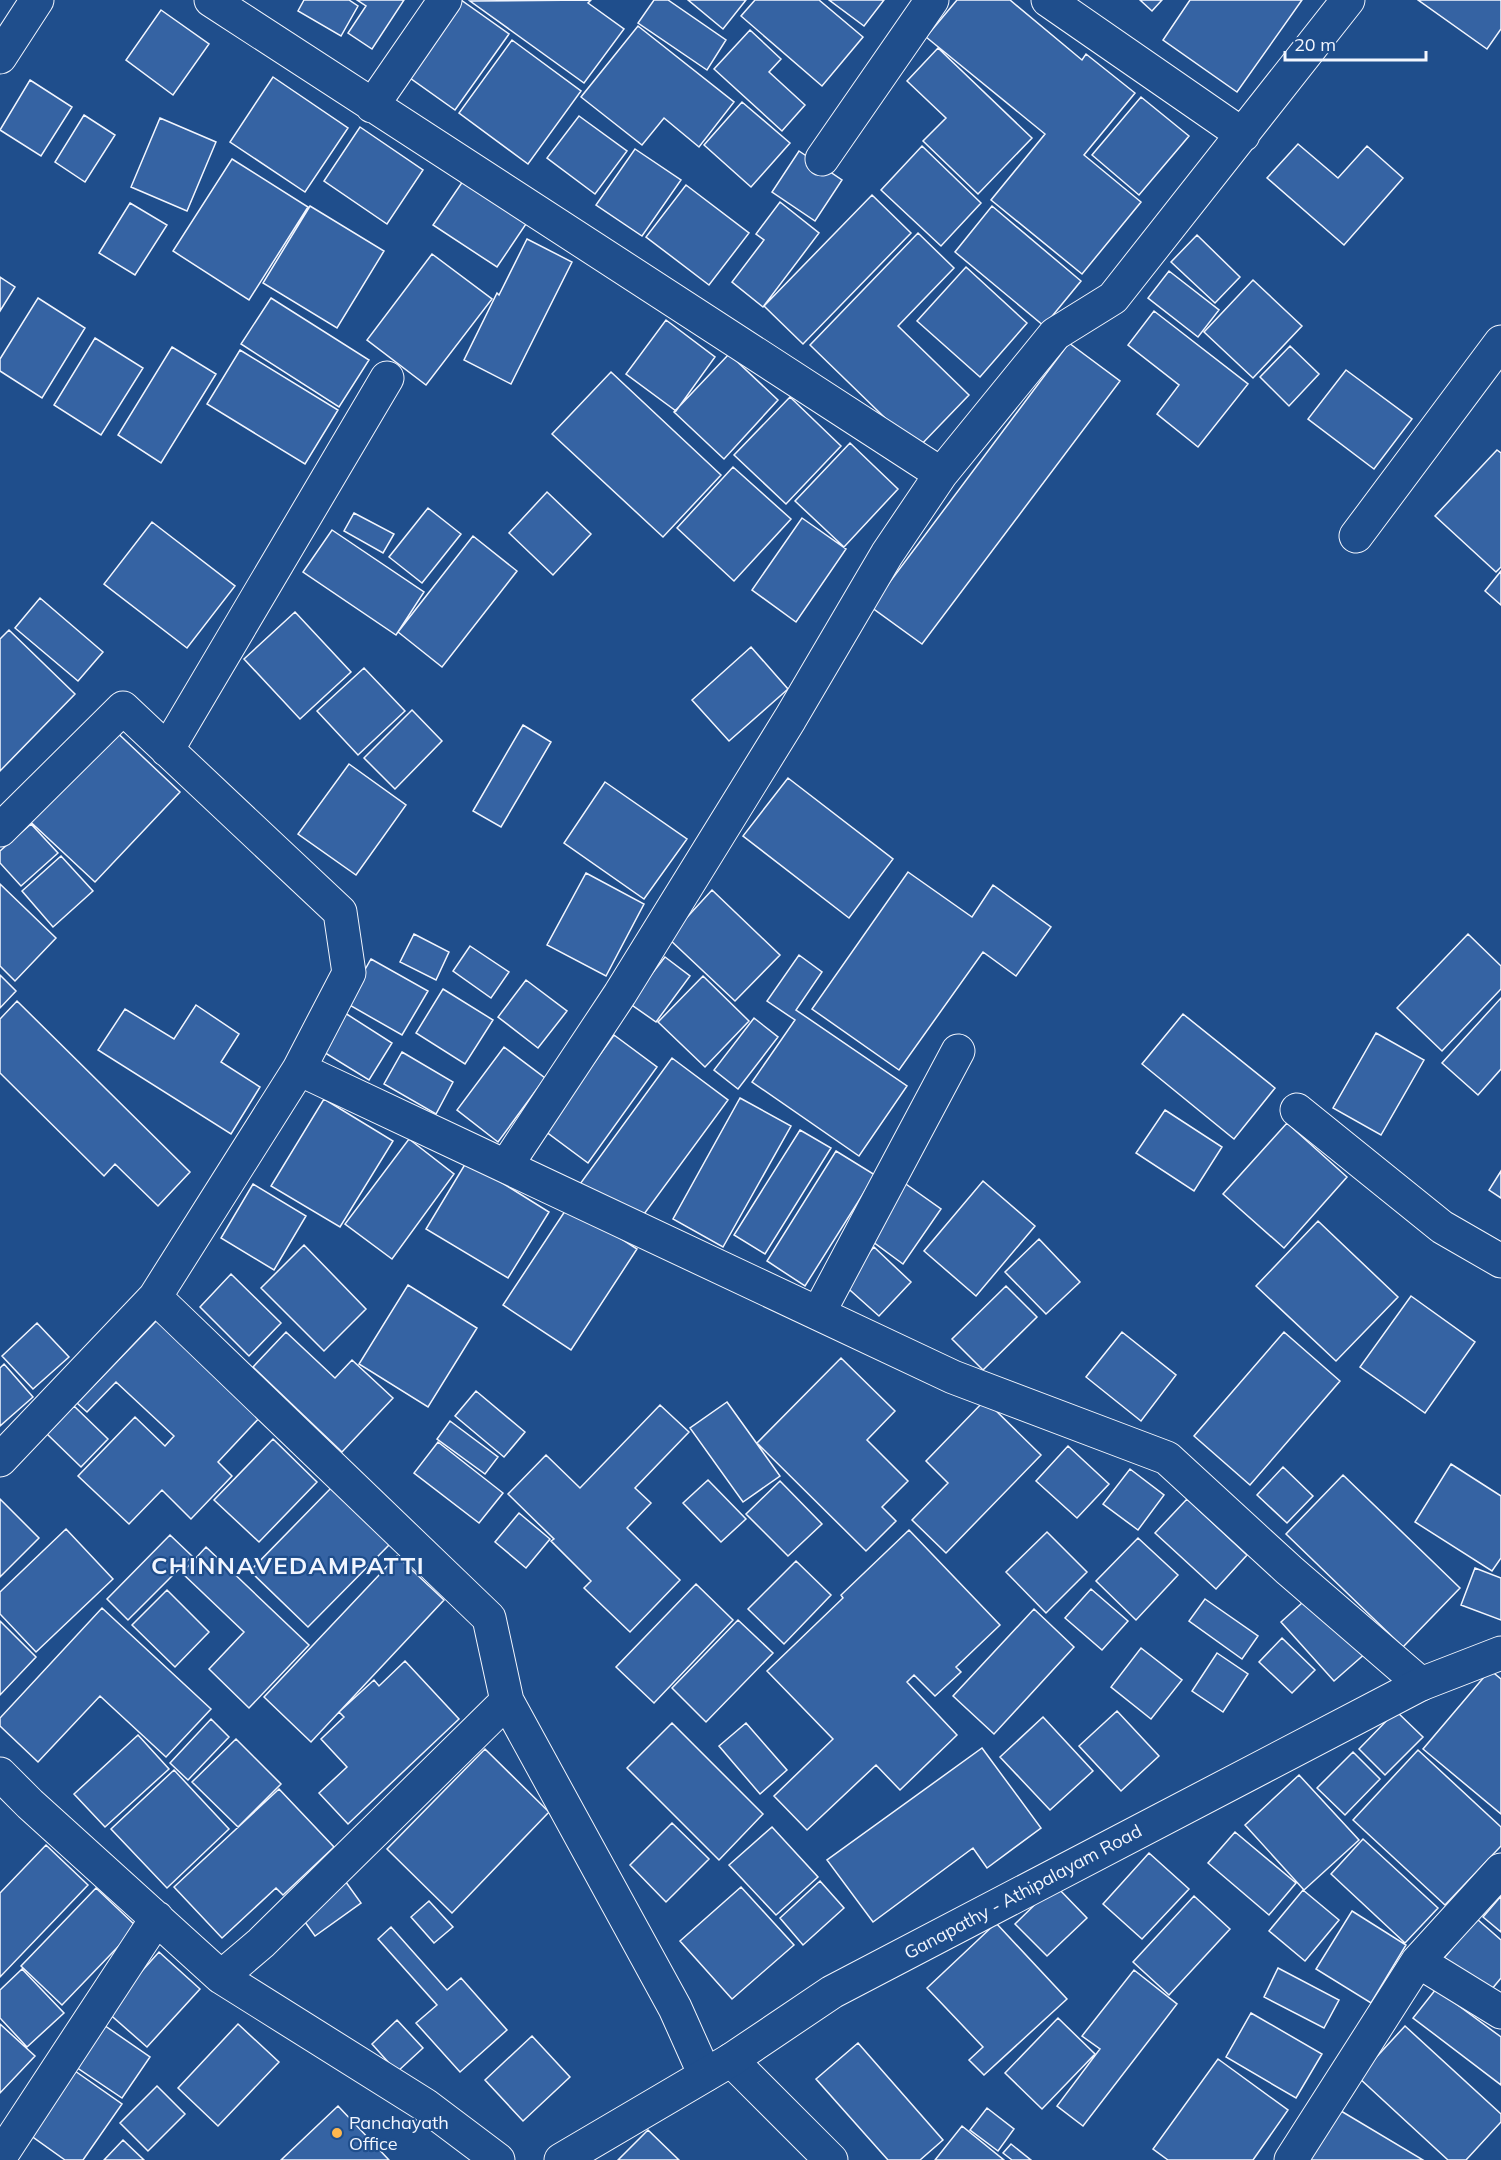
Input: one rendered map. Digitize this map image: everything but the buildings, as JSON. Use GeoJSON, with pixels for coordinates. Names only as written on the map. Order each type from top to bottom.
{"type":"FeatureCollection","features":[{"type":"Feature","properties":{"kind":"street"},"geometry":{"type":"LineString","coordinates":[[0,57],[37,0]]}},
{"type":"Feature","properties":{"kind":"street"},"geometry":{"type":"LineString","coordinates":[[211,0],[941,474]]}},
{"type":"Feature","properties":{"kind":"street"},"geometry":{"type":"LineString","coordinates":[[372,106],[445,0]]}},
{"type":"Feature","properties":{"kind":"street"},"geometry":{"type":"LineString","coordinates":[[822,159],[932,0]]}},
{"type":"Feature","properties":{"kind":"street"},"geometry":{"type":"LineString","coordinates":[[1048,0],[1243,135]]}},
{"type":"Feature","properties":{"kind":"street"},"geometry":{"type":"LineString","coordinates":[[506,1166],[620,994],[790,719],[887,554],[941,474],[1055,334],[1113,298],[1348,0]]}},
{"type":"Feature","properties":{"kind":"street"},"geometry":{"type":"LineString","coordinates":[[1356,536],[1501,342]]}},
{"type":"Feature","properties":{"kind":"street"},"geometry":{"type":"LineString","coordinates":[[167,750],[387,378]]}},
{"type":"Feature","properties":{"kind":"street"},"geometry":{"type":"LineString","coordinates":[[0,830],[123,708],[340,912],[349,973],[299,1069],[155,1297],[0,1460]]}},
{"type":"Feature","properties":{"kind":"street"},"geometry":{"type":"LineString","coordinates":[[819,1312],[958,1051]]}},
{"type":"Feature","properties":{"kind":"street"},"geometry":{"type":"LineString","coordinates":[[299,1069],[953,1377],[1167,1458],[1288,1570],[1420,1684]]}},
{"type":"Feature","properties":{"kind":"street"},"geometry":{"type":"LineString","coordinates":[[1297,1110],[1442,1227],[1501,1261]]}},
{"type":"Feature","properties":{"kind":"street"},"geometry":{"type":"LineString","coordinates":[[155,1297],[489,1618],[507,1701],[675,2008],[718,2067],[831,2160]]}},
{"type":"Feature","properties":{"kind":"street","name":"Ganapathy - Athipalayam Road"},"geometry":{"type":"LineString","coordinates":[[561,2160],[718,2067],[832,1992],[1420,1684],[1499,1656]]}},
{"type":"Feature","properties":{"kind":"street"},"geometry":{"type":"LineString","coordinates":[[221,1977],[261,1943],[507,1701]]}},
{"type":"Feature","properties":{"kind":"street"},"geometry":{"type":"LineString","coordinates":[[0,1774],[221,1977],[425,2105],[498,2160]]}},
{"type":"Feature","properties":{"kind":"street"},"geometry":{"type":"LineString","coordinates":[[1291,2160],[1418,1961],[1501,1870]]}},
{"type":"Feature","properties":{"kind":"street"},"geometry":{"type":"LineString","coordinates":[[0,2157],[157,1918]]}},
{"type":"Feature","properties":{"kind":"street"},"geometry":{"type":"LineString","coordinates":[[1418,1961],[1501,2012]]}},
{"type":"Feature","properties":{"kind":"place","name":"Panchayath Office"},"geometry":{"type":"Point","coordinates":[337,2133]}},
{"type":"Feature","properties":{"kind":"district","name":"CHINNAVEDAMPATTI"},"geometry":{"type":"Point","coordinates":[288,1566]}}]}
